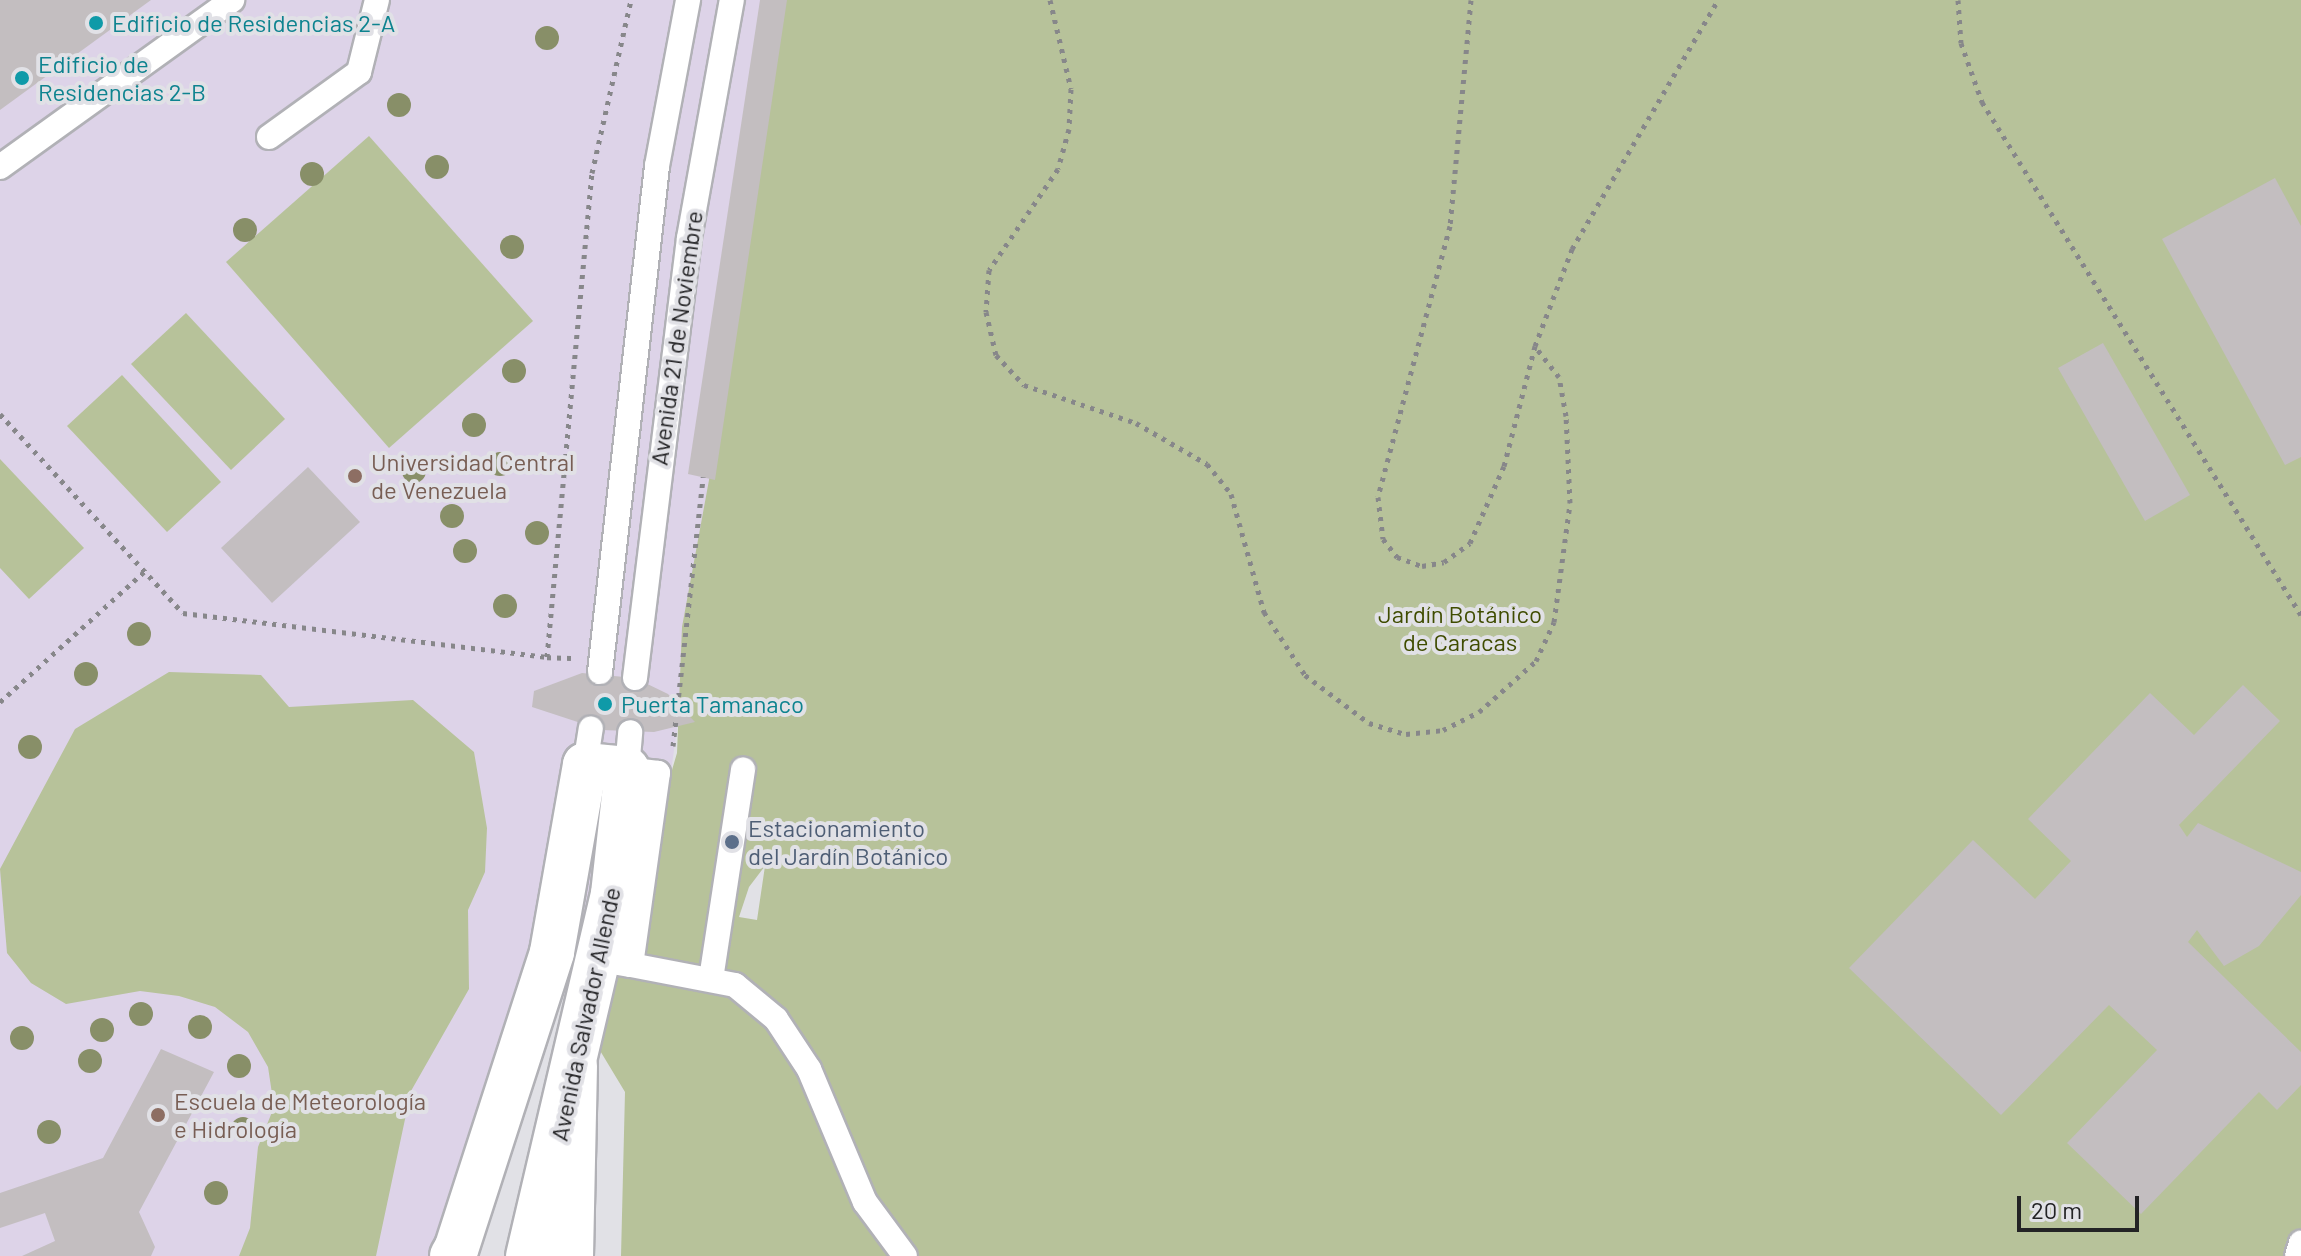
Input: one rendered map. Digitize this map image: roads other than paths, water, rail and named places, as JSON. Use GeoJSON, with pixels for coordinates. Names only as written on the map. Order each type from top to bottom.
{"type":"FeatureCollection","features":[{"type":"Feature","properties":{"kind":"main road","name":"Avenida Salvador Allende"},"geometry":{"type":"LineString","coordinates":[[528,1256],[575,1066],[615,962],[629,751],[588,746],[552,952]]}},
{"type":"Feature","properties":{"kind":"main road"},"geometry":{"type":"LineString","coordinates":[[454,1254],[552,952],[615,962]]}},
{"type":"Feature","properties":{"kind":"main road"},"geometry":{"type":"LineString","coordinates":[[571,1256],[575,1066]]}},
{"type":"Feature","properties":{"kind":"lane"},"geometry":{"type":"LineString","coordinates":[[0,167],[232,0]]}},
{"type":"Feature","properties":{"kind":"lane"},"geometry":{"type":"LineString","coordinates":[[269,137],[359,72],[377,0]]}},
{"type":"Feature","properties":{"kind":"lane","name":"Avenida 21 de Noviembre"},"geometry":{"type":"LineString","coordinates":[[600,666],[657,166],[688,0]]}},
{"type":"Feature","properties":{"kind":"lane","name":"Avenida 21 de Noviembre"},"geometry":{"type":"LineString","coordinates":[[635,678],[689,238],[732,0]]}},
{"type":"Feature","properties":{"kind":"lane"},"geometry":{"type":"LineString","coordinates":[[711,979],[743,769]]}},
{"type":"Feature","properties":{"kind":"lane"},"geometry":{"type":"LineString","coordinates":[[615,962],[711,979],[746,992],[792,1041],[865,1202],[905,1256]]}},
{"type":"Feature","properties":{"kind":"lane"},"geometry":{"type":"LineString","coordinates":[[2297,1256],[2301,1243]]}},
{"type":"Feature","properties":{"kind":"place","name":"Edificio de Residencias 2-A"},"geometry":{"type":"Point","coordinates":[96,23]}},
{"type":"Feature","properties":{"kind":"place","name":"Edificio de Residencias 2-B"},"geometry":{"type":"Point","coordinates":[22,78]}},
{"type":"Feature","properties":{"kind":"place","name":"Universidad Central de Venezuela"},"geometry":{"type":"Point","coordinates":[355,476]}},
{"type":"Feature","properties":{"kind":"place","name":"Puerta Tamanaco"},"geometry":{"type":"Point","coordinates":[605,704]}},
{"type":"Feature","properties":{"kind":"place","name":"Estacionamiento del Jardín Botánico"},"geometry":{"type":"Point","coordinates":[732,842]}},
{"type":"Feature","properties":{"kind":"place","name":"Escuela de Meteorología e Hidrología"},"geometry":{"type":"Point","coordinates":[158,1115]}},
{"type":"Feature","properties":{"kind":"park label","name":"Jardín Botánico de Caracas"},"geometry":{"type":"Point","coordinates":[1460,628]}}]}
